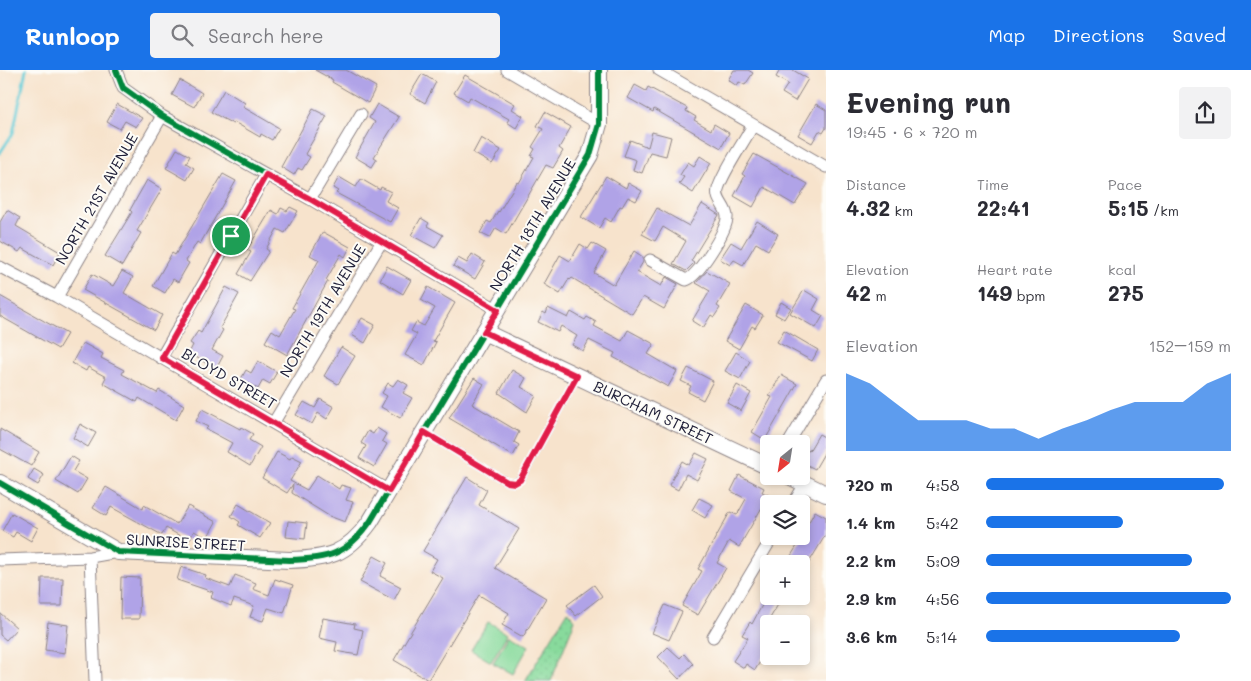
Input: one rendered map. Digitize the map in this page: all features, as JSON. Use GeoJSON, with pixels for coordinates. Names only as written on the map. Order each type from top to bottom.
{"type":"FeatureCollection","features":[{"type":"Feature","properties":{"kind":"street"},"geometry":{"type":"LineString","coordinates":[[116,70],[123,88],[162,116],[310,199],[498,310]]}},
{"type":"Feature","properties":{"kind":"street"},"geometry":{"type":"LineString","coordinates":[[507,70],[599,124]]}},
{"type":"Feature","properties":{"kind":"street","name":"NORTH 18TH AVENUE"},"geometry":{"type":"LineString","coordinates":[[329,555],[344,550],[358,537],[389,491],[590,155],[599,124],[599,70]]}},
{"type":"Feature","properties":{"kind":"street"},"geometry":{"type":"LineString","coordinates":[[659,70],[826,167]]}},
{"type":"Feature","properties":{"kind":"street"},"geometry":{"type":"LineString","coordinates":[[310,199],[361,114]]}},
{"type":"Feature","properties":{"kind":"street","name":"NORTH 21ST AVENUE"},"geometry":{"type":"LineString","coordinates":[[57,297],[162,116]]}},
{"type":"Feature","properties":{"kind":"street"},"geometry":{"type":"LineString","coordinates":[[650,260],[681,278],[686,280],[692,278],[724,230],[727,219],[725,210],[718,199],[718,190],[754,125]]}},
{"type":"Feature","properties":{"kind":"street"},"geometry":{"type":"LineString","coordinates":[[162,358],[266,175]]}},
{"type":"Feature","properties":{"kind":"street","name":"NORTH 19TH AVENUE"},"geometry":{"type":"LineString","coordinates":[[274,422],[382,241]]}},
{"type":"Feature","properties":{"kind":"street","name":"BLOYD STREET"},"geometry":{"type":"LineString","coordinates":[[0,267],[57,297],[274,422],[389,491]]}},
{"type":"Feature","properties":{"kind":"street","name":"BURCHAM STREET"},"geometry":{"type":"LineString","coordinates":[[484,332],[760,463]]}},
{"type":"Feature","properties":{"kind":"street"},"geometry":{"type":"LineString","coordinates":[[793,435],[826,380]]}},
{"type":"Feature","properties":{"kind":"street","name":"SUNRISE STREET"},"geometry":{"type":"LineString","coordinates":[[0,483],[118,552],[289,560],[310,560],[329,555]]}},
{"type":"Feature","properties":{"kind":"street"},"geometry":{"type":"LineString","coordinates":[[807,485],[826,494]]}},
{"type":"Feature","properties":{"kind":"street"},"geometry":{"type":"LineString","coordinates":[[713,638],[768,545]]}},
{"type":"Feature","properties":{"kind":"street"},"geometry":{"type":"LineString","coordinates":[[0,560],[90,557],[118,552]]}},
{"type":"Feature","properties":{"kind":"street"},"geometry":{"type":"LineString","coordinates":[[90,557],[95,681]]}},
{"type":"Feature","properties":{"kind":"lane"},"geometry":{"type":"LineString","coordinates":[[424,432],[507,482],[515,483],[522,477],[577,376]]}},
{"type":"Feature","properties":{"kind":"green space"},"geometry":{"type":"Polygon","coordinates":[[[568,611],[575,620],[551,681],[525,681],[568,611]]]}},
{"type":"Feature","properties":{"kind":"green space"},"geometry":{"type":"Polygon","coordinates":[[[488,622],[508,633],[491,662],[471,650],[488,622]]]}},
{"type":"Feature","properties":{"kind":"green space"},"geometry":{"type":"Polygon","coordinates":[[[509,635],[529,646],[513,674],[493,663],[509,635]]]}},
{"type":"Feature","properties":{"kind":"building"},"geometry":{"type":"Polygon","coordinates":[[[315,70],[346,70],[376,87],[368,103],[315,70]]]}},
{"type":"Feature","properties":{"kind":"building"},"geometry":{"type":"Polygon","coordinates":[[[734,70],[748,70],[753,73],[745,85],[739,82],[737,86],[728,80],[734,70]]]}},
{"type":"Feature","properties":{"kind":"building"},"geometry":{"type":"Polygon","coordinates":[[[780,70],[793,70],[808,79],[795,101],[782,93],[788,84],[776,77],[780,70]]]}},
{"type":"Feature","properties":{"kind":"building"},"geometry":{"type":"Polygon","coordinates":[[[422,74],[436,82],[425,103],[410,94],[422,74]]]}},
{"type":"Feature","properties":{"kind":"building"},"geometry":{"type":"Polygon","coordinates":[[[465,75],[515,104],[512,109],[523,116],[516,128],[507,122],[509,119],[470,97],[468,101],[454,93],[465,75]]]}},
{"type":"Feature","properties":{"kind":"building"},"geometry":{"type":"Polygon","coordinates":[[[180,80],[202,93],[194,107],[172,95],[180,80]]]}},
{"type":"Feature","properties":{"kind":"building"},"geometry":{"type":"Polygon","coordinates":[[[635,85],[646,91],[648,87],[687,108],[686,111],[696,117],[694,120],[711,130],[714,124],[729,133],[721,148],[654,109],[653,112],[628,98],[635,85]]]}},
{"type":"Feature","properties":{"kind":"building"},"geometry":{"type":"Polygon","coordinates":[[[224,90],[245,103],[243,107],[279,128],[272,140],[261,134],[260,137],[234,122],[233,124],[211,112],[224,90]]]}},
{"type":"Feature","properties":{"kind":"building"},"geometry":{"type":"Polygon","coordinates":[[[117,104],[142,118],[136,127],[125,121],[120,129],[107,122],[117,104]]]}},
{"type":"Feature","properties":{"kind":"building"},"geometry":{"type":"Polygon","coordinates":[[[377,104],[399,117],[374,157],[377,159],[372,167],[355,157],[375,122],[369,118],[377,104]]]}},
{"type":"Feature","properties":{"kind":"building"},"geometry":{"type":"Polygon","coordinates":[[[816,104],[826,110],[826,128],[823,133],[819,131],[812,143],[798,135],[816,104]]]}},
{"type":"Feature","properties":{"kind":"building"},"geometry":{"type":"Polygon","coordinates":[[[313,109],[327,116],[305,154],[310,157],[302,170],[298,168],[294,175],[281,167],[313,109]]]}},
{"type":"Feature","properties":{"kind":"building"},"geometry":{"type":"Polygon","coordinates":[[[545,112],[571,127],[559,148],[563,151],[553,168],[546,165],[506,234],[496,228],[490,238],[480,233],[487,221],[491,223],[499,212],[534,157],[531,156],[535,149],[532,147],[543,129],[537,126],[545,112]]]}},
{"type":"Feature","properties":{"kind":"building"},"geometry":{"type":"Polygon","coordinates":[[[652,132],[671,137],[666,156],[650,152],[642,173],[633,170],[636,160],[624,156],[630,140],[648,147],[652,132]]]}},
{"type":"Feature","properties":{"kind":"building"},"geometry":{"type":"Polygon","coordinates":[[[481,138],[501,150],[492,164],[473,153],[481,138]]]}},
{"type":"Feature","properties":{"kind":"building"},"geometry":{"type":"Polygon","coordinates":[[[177,149],[190,156],[186,163],[194,168],[187,180],[166,168],[177,149]]]}},
{"type":"Feature","properties":{"kind":"building"},"geometry":{"type":"Polygon","coordinates":[[[754,154],[808,184],[795,205],[764,187],[753,207],[734,196],[745,176],[742,174],[754,154]]]}},
{"type":"Feature","properties":{"kind":"building"},"geometry":{"type":"Polygon","coordinates":[[[700,156],[711,163],[693,193],[679,184],[684,177],[680,175],[688,162],[694,166],[700,156]]]}},
{"type":"Feature","properties":{"kind":"building"},"geometry":{"type":"Polygon","coordinates":[[[223,174],[236,181],[200,244],[197,242],[186,261],[189,263],[178,282],[173,279],[165,293],[153,286],[172,253],[175,255],[223,174]]]}},
{"type":"Feature","properties":{"kind":"building"},"geometry":{"type":"Polygon","coordinates":[[[606,176],[626,188],[628,183],[642,191],[636,201],[628,197],[622,207],[620,206],[611,222],[605,218],[599,228],[581,217],[606,176]]]}},
{"type":"Feature","properties":{"kind":"building"},"geometry":{"type":"Polygon","coordinates":[[[339,177],[356,187],[361,179],[380,190],[381,187],[391,192],[386,201],[398,208],[390,222],[336,193],[338,191],[333,188],[339,177]]]}},
{"type":"Feature","properties":{"kind":"building"},"geometry":{"type":"Polygon","coordinates":[[[147,180],[162,189],[137,231],[141,233],[122,266],[105,256],[132,212],[130,210],[147,180]]]}},
{"type":"Feature","properties":{"kind":"building"},"geometry":{"type":"Polygon","coordinates":[[[702,204],[719,215],[691,261],[694,263],[686,271],[673,264],[686,241],[663,227],[655,241],[642,234],[657,208],[689,226],[702,204]]]}},
{"type":"Feature","properties":{"kind":"building"},"geometry":{"type":"Polygon","coordinates":[[[290,207],[298,211],[285,233],[277,229],[266,249],[269,251],[250,281],[238,274],[251,252],[247,250],[271,210],[278,214],[281,208],[287,211],[290,207]]]}},
{"type":"Feature","properties":{"kind":"building"},"geometry":{"type":"Polygon","coordinates":[[[7,210],[20,218],[16,226],[60,252],[53,265],[22,248],[19,252],[0,241],[0,222],[7,210]]]}},
{"type":"Feature","properties":{"kind":"building"},"geometry":{"type":"Polygon","coordinates":[[[421,218],[429,223],[427,226],[443,235],[435,248],[411,235],[421,218]]]}},
{"type":"Feature","properties":{"kind":"building"},"geometry":{"type":"Polygon","coordinates":[[[757,221],[778,234],[768,250],[756,243],[743,265],[734,260],[730,265],[720,259],[731,242],[741,248],[757,221]]]}},
{"type":"Feature","properties":{"kind":"building"},"geometry":{"type":"Polygon","coordinates":[[[323,232],[350,247],[345,257],[341,254],[287,355],[265,342],[272,330],[280,335],[295,309],[292,308],[319,260],[310,255],[323,232]]]}},
{"type":"Feature","properties":{"kind":"building"},"geometry":{"type":"Polygon","coordinates":[[[592,243],[606,251],[594,273],[614,285],[634,251],[643,257],[643,262],[637,272],[661,286],[666,277],[678,284],[664,309],[643,297],[632,314],[572,278],[569,279],[560,294],[544,284],[560,255],[570,261],[580,244],[588,249],[592,243]]]}},
{"type":"Feature","properties":{"kind":"building"},"geometry":{"type":"Polygon","coordinates":[[[472,254],[485,262],[475,279],[453,266],[458,258],[467,263],[472,254]]]}},
{"type":"Feature","properties":{"kind":"building"},"geometry":{"type":"Polygon","coordinates":[[[387,266],[411,280],[403,294],[380,280],[387,266]]]}},
{"type":"Feature","properties":{"kind":"building"},"geometry":{"type":"Polygon","coordinates":[[[122,271],[133,277],[124,293],[162,315],[154,330],[83,290],[92,274],[113,286],[122,271]]]}},
{"type":"Feature","properties":{"kind":"building"},"geometry":{"type":"Polygon","coordinates":[[[707,271],[730,284],[717,306],[720,308],[714,317],[711,315],[703,328],[692,321],[710,291],[696,283],[707,271]]]}},
{"type":"Feature","properties":{"kind":"building"},"geometry":{"type":"Polygon","coordinates":[[[226,287],[239,294],[220,328],[223,330],[212,350],[223,356],[216,369],[189,353],[193,345],[190,343],[198,331],[201,333],[226,287]]]}},
{"type":"Feature","properties":{"kind":"building"},"geometry":{"type":"Polygon","coordinates":[[[428,287],[455,303],[433,341],[436,342],[424,365],[405,355],[417,334],[411,331],[416,322],[424,326],[435,308],[421,300],[428,287]]]}},
{"type":"Feature","properties":{"kind":"building"},"geometry":{"type":"Polygon","coordinates":[[[804,290],[819,299],[813,310],[823,316],[816,328],[790,313],[804,290]]]}},
{"type":"Feature","properties":{"kind":"building"},"geometry":{"type":"Polygon","coordinates":[[[0,296],[67,334],[58,349],[0,316],[0,296]]]}},
{"type":"Feature","properties":{"kind":"building"},"geometry":{"type":"Polygon","coordinates":[[[781,302],[791,308],[784,319],[775,314],[781,302]]]}},
{"type":"Feature","properties":{"kind":"building"},"geometry":{"type":"Polygon","coordinates":[[[746,305],[763,315],[755,328],[752,326],[739,349],[725,341],[746,305]]]}},
{"type":"Feature","properties":{"kind":"building"},"geometry":{"type":"Polygon","coordinates":[[[548,308],[568,318],[571,312],[585,320],[587,317],[596,322],[594,326],[622,341],[628,330],[654,344],[648,354],[677,371],[668,387],[613,357],[615,353],[589,340],[583,351],[572,345],[577,336],[561,326],[558,332],[538,322],[543,312],[546,314],[548,308]]]}},
{"type":"Feature","properties":{"kind":"building"},"geometry":{"type":"Polygon","coordinates":[[[362,318],[375,325],[365,343],[352,335],[362,318]]]}},
{"type":"Feature","properties":{"kind":"building"},"geometry":{"type":"Polygon","coordinates":[[[784,330],[818,350],[812,361],[777,342],[784,330]]]}},
{"type":"Feature","properties":{"kind":"building"},"geometry":{"type":"Polygon","coordinates":[[[83,343],[103,354],[101,358],[124,370],[122,374],[157,393],[159,390],[184,405],[176,420],[139,398],[137,402],[103,383],[106,377],[88,367],[86,371],[72,363],[83,343]]]}},
{"type":"Feature","properties":{"kind":"building"},"geometry":{"type":"Polygon","coordinates":[[[341,347],[355,356],[338,384],[324,376],[341,347]]]}},
{"type":"Feature","properties":{"kind":"building"},"geometry":{"type":"Polygon","coordinates":[[[736,352],[750,361],[740,379],[725,371],[736,352]]]}},
{"type":"Feature","properties":{"kind":"building"},"geometry":{"type":"Polygon","coordinates":[[[258,361],[277,372],[270,384],[263,380],[258,389],[241,379],[246,370],[251,373],[258,361]]]}},
{"type":"Feature","properties":{"kind":"building"},"geometry":{"type":"Polygon","coordinates":[[[688,368],[713,381],[703,400],[688,392],[691,386],[681,381],[688,368]]]}},
{"type":"Feature","properties":{"kind":"building"},"geometry":{"type":"Polygon","coordinates":[[[512,370],[526,378],[521,387],[536,396],[527,412],[499,393],[512,370]]]}},
{"type":"Feature","properties":{"kind":"building"},"geometry":{"type":"Polygon","coordinates":[[[781,375],[797,384],[768,435],[760,435],[760,437],[752,432],[772,397],[769,396],[781,375]]]}},
{"type":"Feature","properties":{"kind":"building"},"geometry":{"type":"Polygon","coordinates":[[[474,378],[484,384],[472,404],[519,432],[514,442],[519,445],[513,456],[449,418],[474,378]]]}},
{"type":"Feature","properties":{"kind":"building"},"geometry":{"type":"Polygon","coordinates":[[[398,379],[408,385],[403,393],[412,398],[400,418],[381,407],[387,396],[382,393],[388,383],[393,386],[398,379]]]}},
{"type":"Feature","properties":{"kind":"building"},"geometry":{"type":"Polygon","coordinates":[[[737,385],[751,393],[741,411],[727,403],[737,385]]]}},
{"type":"Feature","properties":{"kind":"building"},"geometry":{"type":"Polygon","coordinates":[[[320,399],[334,407],[327,419],[318,413],[312,424],[296,415],[304,402],[315,408],[320,399]]]}},
{"type":"Feature","properties":{"kind":"building"},"geometry":{"type":"Polygon","coordinates":[[[202,409],[253,434],[249,440],[261,447],[250,466],[227,452],[232,443],[206,429],[208,427],[196,421],[202,409]]]}},
{"type":"Feature","properties":{"kind":"building"},"geometry":{"type":"Polygon","coordinates":[[[80,424],[96,433],[88,447],[73,438],[80,424]]]}},
{"type":"Feature","properties":{"kind":"building"},"geometry":{"type":"Polygon","coordinates":[[[377,428],[386,434],[382,441],[387,444],[374,467],[359,458],[366,446],[361,443],[368,431],[373,434],[377,428]]]}},
{"type":"Feature","properties":{"kind":"building"},"geometry":{"type":"Polygon","coordinates":[[[0,429],[39,452],[31,466],[0,449],[0,429]]]}},
{"type":"Feature","properties":{"kind":"building"},"geometry":{"type":"Polygon","coordinates":[[[819,434],[826,438],[826,450],[815,469],[810,466],[810,449],[819,434]]]}},
{"type":"Feature","properties":{"kind":"building"},"geometry":{"type":"Polygon","coordinates":[[[277,452],[290,459],[292,456],[302,461],[290,481],[307,490],[317,475],[339,489],[341,485],[351,488],[346,500],[353,502],[345,522],[329,516],[292,493],[293,484],[287,493],[262,478],[277,452]]]}},
{"type":"Feature","properties":{"kind":"building"},"geometry":{"type":"Polygon","coordinates":[[[696,453],[708,459],[697,480],[686,474],[678,490],[669,485],[682,461],[689,465],[696,453]]]}},
{"type":"Feature","properties":{"kind":"building"},"geometry":{"type":"Polygon","coordinates":[[[71,456],[79,461],[73,471],[87,479],[78,494],[56,481],[71,456]]]}},
{"type":"Feature","properties":{"kind":"building"},"geometry":{"type":"Polygon","coordinates":[[[34,469],[44,475],[38,485],[28,479],[34,469]]]}},
{"type":"Feature","properties":{"kind":"building"},"geometry":{"type":"Polygon","coordinates":[[[739,475],[764,488],[762,492],[768,495],[760,495],[760,511],[739,547],[729,541],[717,563],[726,568],[698,615],[682,606],[702,571],[698,569],[730,512],[737,515],[746,499],[731,491],[739,475]]]}},
{"type":"Feature","properties":{"kind":"building"},"geometry":{"type":"Polygon","coordinates":[[[467,477],[487,490],[479,505],[519,529],[495,568],[546,598],[523,637],[502,625],[509,613],[479,595],[428,680],[394,660],[443,578],[430,571],[437,559],[423,551],[467,477]]]}},
{"type":"Feature","properties":{"kind":"building"},"geometry":{"type":"Polygon","coordinates":[[[106,487],[143,509],[144,505],[177,524],[188,506],[216,522],[207,538],[194,531],[189,541],[166,528],[162,535],[111,507],[106,516],[93,508],[106,487]]]}},
{"type":"Feature","properties":{"kind":"building"},"geometry":{"type":"Polygon","coordinates":[[[699,498],[713,505],[705,518],[692,510],[699,498]]]}},
{"type":"Feature","properties":{"kind":"building"},"geometry":{"type":"Polygon","coordinates":[[[238,504],[270,523],[260,538],[238,525],[240,522],[231,516],[238,504]]]}},
{"type":"Feature","properties":{"kind":"building"},"geometry":{"type":"Polygon","coordinates":[[[815,511],[826,517],[826,534],[810,561],[810,555],[792,555],[798,545],[810,545],[810,520],[815,511]]]}},
{"type":"Feature","properties":{"kind":"building"},"geometry":{"type":"Polygon","coordinates":[[[12,513],[38,528],[31,541],[16,532],[13,537],[2,531],[12,513]]]}},
{"type":"Feature","properties":{"kind":"building"},"geometry":{"type":"Polygon","coordinates":[[[288,521],[307,523],[305,539],[286,537],[288,521]]]}},
{"type":"Feature","properties":{"kind":"building"},"geometry":{"type":"Polygon","coordinates":[[[374,556],[387,563],[380,576],[401,587],[394,600],[360,582],[374,556]]]}},
{"type":"Feature","properties":{"kind":"building"},"geometry":{"type":"Polygon","coordinates":[[[181,567],[206,575],[205,578],[230,587],[235,575],[256,583],[253,589],[269,595],[275,579],[293,585],[284,613],[268,608],[263,621],[250,617],[254,606],[234,599],[231,606],[211,598],[213,592],[177,580],[181,567]]]}},
{"type":"Feature","properties":{"kind":"building"},"geometry":{"type":"Polygon","coordinates":[[[121,577],[140,578],[139,619],[120,619],[121,577]]]}},
{"type":"Feature","properties":{"kind":"building"},"geometry":{"type":"Polygon","coordinates":[[[42,578],[63,578],[62,606],[41,606],[42,578]]]}},
{"type":"Feature","properties":{"kind":"building"},"geometry":{"type":"Polygon","coordinates":[[[594,585],[602,596],[576,616],[567,605],[594,585]]]}},
{"type":"Feature","properties":{"kind":"building"},"geometry":{"type":"Polygon","coordinates":[[[665,605],[682,612],[669,640],[652,633],[665,605]]]}},
{"type":"Feature","properties":{"kind":"building"},"geometry":{"type":"Polygon","coordinates":[[[762,605],[778,605],[772,615],[760,615],[760,662],[755,670],[746,664],[744,668],[733,661],[748,638],[742,635],[750,622],[752,624],[762,605]]]}},
{"type":"Feature","properties":{"kind":"building"},"geometry":{"type":"Polygon","coordinates":[[[0,613],[17,628],[6,640],[0,635],[0,613]]]}},
{"type":"Feature","properties":{"kind":"building"},"geometry":{"type":"Polygon","coordinates":[[[323,618],[355,624],[354,628],[363,630],[358,655],[335,651],[337,642],[319,638],[323,618]]]}},
{"type":"Feature","properties":{"kind":"building"},"geometry":{"type":"Polygon","coordinates":[[[48,622],[68,625],[65,653],[45,650],[48,622]]]}},
{"type":"Feature","properties":{"kind":"building"},"geometry":{"type":"Polygon","coordinates":[[[668,647],[680,658],[684,654],[693,664],[679,679],[658,657],[668,647]]]}},
{"type":"Feature","properties":{"kind":"waterway"},"geometry":{"type":"LineString","coordinates":[[0,153],[13,133],[26,70]]}},
{"type":"Feature","properties":{"kind":"cycle path"},"geometry":{"type":"LineString","coordinates":[[116,70],[123,88],[162,116],[310,199],[498,310]]}},
{"type":"Feature","properties":{"kind":"cycle path"},"geometry":{"type":"LineString","coordinates":[[0,483],[118,552],[289,560],[325,556],[335,553],[353,542],[370,522],[590,155],[599,124],[599,70]]}},
{"type":"Feature","properties":{"kind":"route"},"geometry":{"type":"LineString","coordinates":[[266,175],[498,310],[484,332],[577,376],[520,480],[515,483],[507,482],[424,432],[389,491],[162,358],[231,236],[266,175]]}}]}
